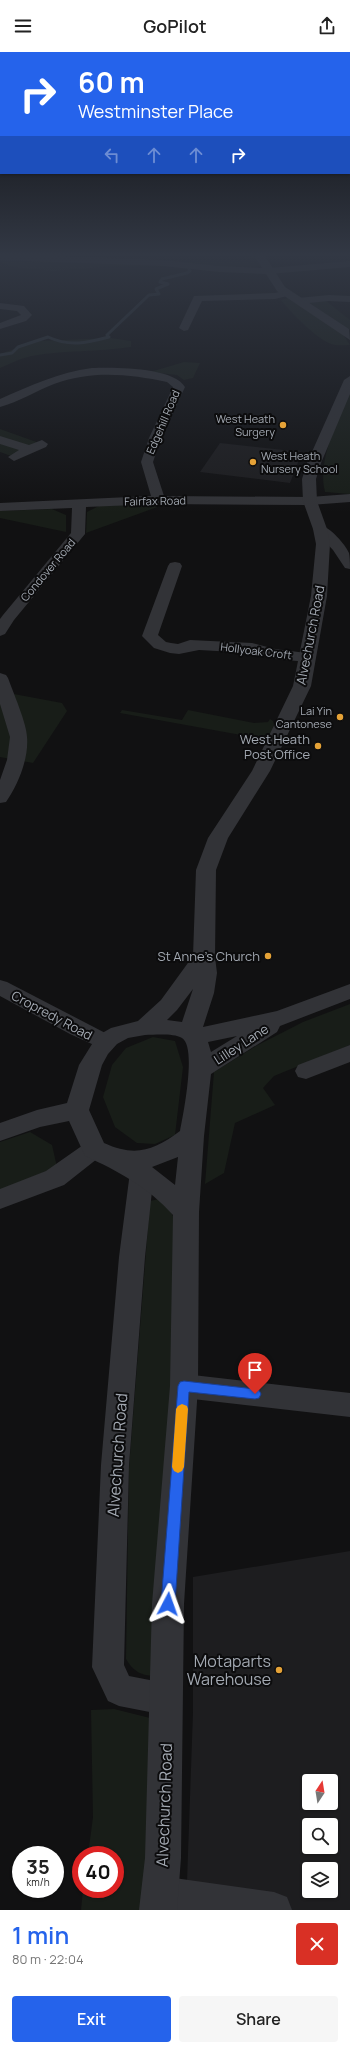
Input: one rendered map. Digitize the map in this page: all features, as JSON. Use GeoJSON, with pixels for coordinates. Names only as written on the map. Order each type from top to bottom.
{"type":"FeatureCollection","features":[{"type":"Feature","properties":{"kind":"street","name":"Edgehill Road"},"geometry":{"type":"LineString","coordinates":[[0,403],[66,376],[85,373],[120,372],[171,379],[177,383],[179,387],[155,438],[147,462],[159,500]]}},
{"type":"Feature","properties":{"kind":"street","name":"Alvechurch Road"},"geometry":{"type":"LineString","coordinates":[[192,1035],[203,993],[206,973],[204,957],[206,870],[218,838],[261,771],[302,686],[319,596],[323,544],[320,529],[310,501],[309,479],[314,463],[350,380]]}},
{"type":"Feature","properties":{"kind":"street"},"geometry":{"type":"LineString","coordinates":[[0,440],[29,449]]}},
{"type":"Feature","properties":{"kind":"street"},"geometry":{"type":"LineString","coordinates":[[14,457],[42,444]]}},
{"type":"Feature","properties":{"kind":"street","name":"Fairfax Road"},"geometry":{"type":"LineString","coordinates":[[0,507],[159,500],[310,501],[350,498]]}},
{"type":"Feature","properties":{"kind":"street","name":"Condover Road"},"geometry":{"type":"LineString","coordinates":[[0,631],[8,618],[78,534],[79,504]]}},
{"type":"Feature","properties":{"kind":"street"},"geometry":{"type":"LineString","coordinates":[[320,529],[338,547],[349,564]]}},
{"type":"Feature","properties":{"kind":"street"},"geometry":{"type":"LineString","coordinates":[[322,563],[349,564]]}},
{"type":"Feature","properties":{"kind":"street","name":"Hollyoak Croft"},"geometry":{"type":"LineString","coordinates":[[175,566],[150,636],[160,645],[183,654],[190,645],[199,645],[252,648],[275,654],[308,657]]}},
{"type":"Feature","properties":{"kind":"street"},"geometry":{"type":"LineString","coordinates":[[0,678],[19,736],[16,760],[5,792],[0,798]]}},
{"type":"Feature","properties":{"kind":"street"},"geometry":{"type":"LineString","coordinates":[[145,1027],[169,1005],[204,957]]}},
{"type":"Feature","properties":{"kind":"street","name":"Cropredy Road"},"geometry":{"type":"LineString","coordinates":[[0,987],[105,1042]]}},
{"type":"Feature","properties":{"kind":"street","name":"Lilley Lane"},"geometry":{"type":"LineString","coordinates":[[192,1035],[222,1031],[282,1018],[350,991]]}},
{"type":"Feature","properties":{"kind":"street","name":"Alvechurch Road"},"geometry":{"type":"LineString","coordinates":[[203,993],[213,1024],[222,1031]]}},
{"type":"Feature","properties":{"kind":"street","name":"Lilley Lane"},"geometry":{"type":"LineString","coordinates":[[200,1070],[282,1018]]}},
{"type":"Feature","properties":{"kind":"street"},"geometry":{"type":"LineString","coordinates":[[117,1159],[137,1161],[158,1156],[176,1148],[192,1136],[198,1099],[200,1070],[199,1050],[192,1035],[174,1029],[145,1027],[121,1032],[105,1042],[90,1068],[77,1110],[94,1149],[142,1172],[171,1195],[186,1212]]}},
{"type":"Feature","properties":{"kind":"street"},"geometry":{"type":"LineString","coordinates":[[306,1071],[350,1053]]}},
{"type":"Feature","properties":{"kind":"street"},"geometry":{"type":"LineString","coordinates":[[0,1132],[37,1119],[77,1110]]}},
{"type":"Feature","properties":{"kind":"street","name":"Alvechurch Road"},"geometry":{"type":"LineString","coordinates":[[159,1902],[165,1759],[168,1604],[184,1386],[186,1212],[192,1136]]}},
{"type":"Feature","properties":{"kind":"street"},"geometry":{"type":"LineString","coordinates":[[0,1199],[54,1178],[94,1149]]}},
{"type":"Feature","properties":{"kind":"street","name":"Alvechurch Road"},"geometry":{"type":"LineString","coordinates":[[142,1172],[132,1257],[115,1465],[108,1667],[120,1690],[165,1699]]}},
{"type":"Feature","properties":{"kind":"street"},"geometry":{"type":"LineString","coordinates":[[184,1386],[350,1405]]}},
{"type":"Feature","properties":{"kind":"street"},"geometry":{"type":"LineString","coordinates":[[159,1902],[274,1910]]}},
{"type":"Feature","properties":{"kind":"shaded area"},"geometry":{"type":"Polygon","coordinates":[[[122,340],[131,341],[131,347],[32,356],[0,368],[0,354],[37,341],[122,340]]]}},
{"type":"Feature","properties":{"kind":"shaded area"},"geometry":{"type":"Polygon","coordinates":[[[323,340],[347,340],[350,345],[333,345],[323,340]]]}},
{"type":"Feature","properties":{"kind":"shaded area"},"geometry":{"type":"Polygon","coordinates":[[[184,362],[200,363],[193,378],[184,380],[177,375],[150,372],[184,362]]]}},
{"type":"Feature","properties":{"kind":"shaded area"},"geometry":{"type":"Polygon","coordinates":[[[350,391],[350,494],[325,492],[323,479],[326,453],[350,391]]]}},
{"type":"Feature","properties":{"kind":"shaded area"},"geometry":{"type":"Polygon","coordinates":[[[0,429],[42,444],[14,457],[0,452],[0,429]]]}},
{"type":"Feature","properties":{"kind":"shaded area","name":"West Heath Nursery School"},"geometry":{"type":"Polygon","coordinates":[[[220,443],[302,452],[290,483],[200,472],[220,443]]]}},
{"type":"Feature","properties":{"kind":"shaded area"},"geometry":{"type":"Polygon","coordinates":[[[171,502],[86,533],[87,512],[99,506],[171,502]]]}},
{"type":"Feature","properties":{"kind":"shaded area"},"geometry":{"type":"Polygon","coordinates":[[[52,509],[66,515],[66,532],[0,518],[0,511],[52,509]]]}},
{"type":"Feature","properties":{"kind":"shaded area"},"geometry":{"type":"Polygon","coordinates":[[[0,678],[3,692],[62,703],[67,711],[33,763],[0,757],[0,678]]]}},
{"type":"Feature","properties":{"kind":"shaded area"},"geometry":{"type":"Polygon","coordinates":[[[122,710],[182,720],[188,710],[254,723],[268,722],[270,719],[273,721],[274,725],[268,740],[120,713],[122,710]]]}},
{"type":"Feature","properties":{"kind":"shaded area"},"geometry":{"type":"Polygon","coordinates":[[[350,1004],[350,1045],[274,1076],[263,1088],[275,1105],[235,1123],[224,1173],[205,1184],[214,1072],[256,1046],[303,1022],[350,1004]]]}},
{"type":"Feature","properties":{"kind":"shaded area"},"geometry":{"type":"Polygon","coordinates":[[[153,1037],[175,1041],[183,1067],[175,1135],[155,1144],[137,1143],[115,1127],[103,1097],[112,1065],[126,1048],[153,1037]]]}},
{"type":"Feature","properties":{"kind":"shaded area"},"geometry":{"type":"Polygon","coordinates":[[[30,1132],[52,1145],[57,1167],[0,1190],[0,1142],[30,1132]]]}},
{"type":"Feature","properties":{"kind":"shaded area"},"geometry":{"type":"Polygon","coordinates":[[[159,1199],[166,1202],[180,1230],[158,1676],[143,1674],[135,1670],[126,1659],[129,1468],[150,1201],[159,1199]]]}},
{"type":"Feature","properties":{"kind":"shaded area"},"geometry":{"type":"Polygon","coordinates":[[[350,1551],[350,1910],[186,1910],[193,1712],[193,1577],[350,1551]]]}},
{"type":"Feature","properties":{"kind":"shaded area"},"geometry":{"type":"Polygon","coordinates":[[[114,1709],[158,1720],[144,1910],[81,1910],[82,1898],[124,1898],[124,1846],[89,1846],[93,1817],[91,1710],[114,1709]]]}},
{"type":"Feature","properties":{"kind":"waterway"},"geometry":{"type":"LineString","coordinates":[[0,355],[12,353],[18,347],[40,340]]}},
{"type":"Feature","properties":{"kind":"waterway"},"geometry":{"type":"LineString","coordinates":[[55,340],[71,343],[98,340]]}},
{"type":"Feature","properties":{"kind":"slow traffic"},"geometry":{"type":"LineString","coordinates":[[178,1467],[182,1409]]}},
{"type":"Feature","properties":{"kind":"place","name":"West Heath Surgery"},"geometry":{"type":"Point","coordinates":[283,425]}},
{"type":"Feature","properties":{"kind":"place","name":"West Heath Nursery School"},"geometry":{"type":"Point","coordinates":[253,462]}},
{"type":"Feature","properties":{"kind":"place","name":"Lai Yin Cantonese"},"geometry":{"type":"Point","coordinates":[340,717]}},
{"type":"Feature","properties":{"kind":"place","name":"West Heath Post Office"},"geometry":{"type":"Point","coordinates":[318,746]}},
{"type":"Feature","properties":{"kind":"place","name":"St Anne's Church"},"geometry":{"type":"Point","coordinates":[268,956]}},
{"type":"Feature","properties":{"kind":"place","name":"Motaparts Warehouse"},"geometry":{"type":"Point","coordinates":[279,1670]}},
{"type":"Feature","properties":{"kind":"route"},"geometry":{"type":"LineString","coordinates":[[168,1604],[184,1386],[255,1394]]}}]}
